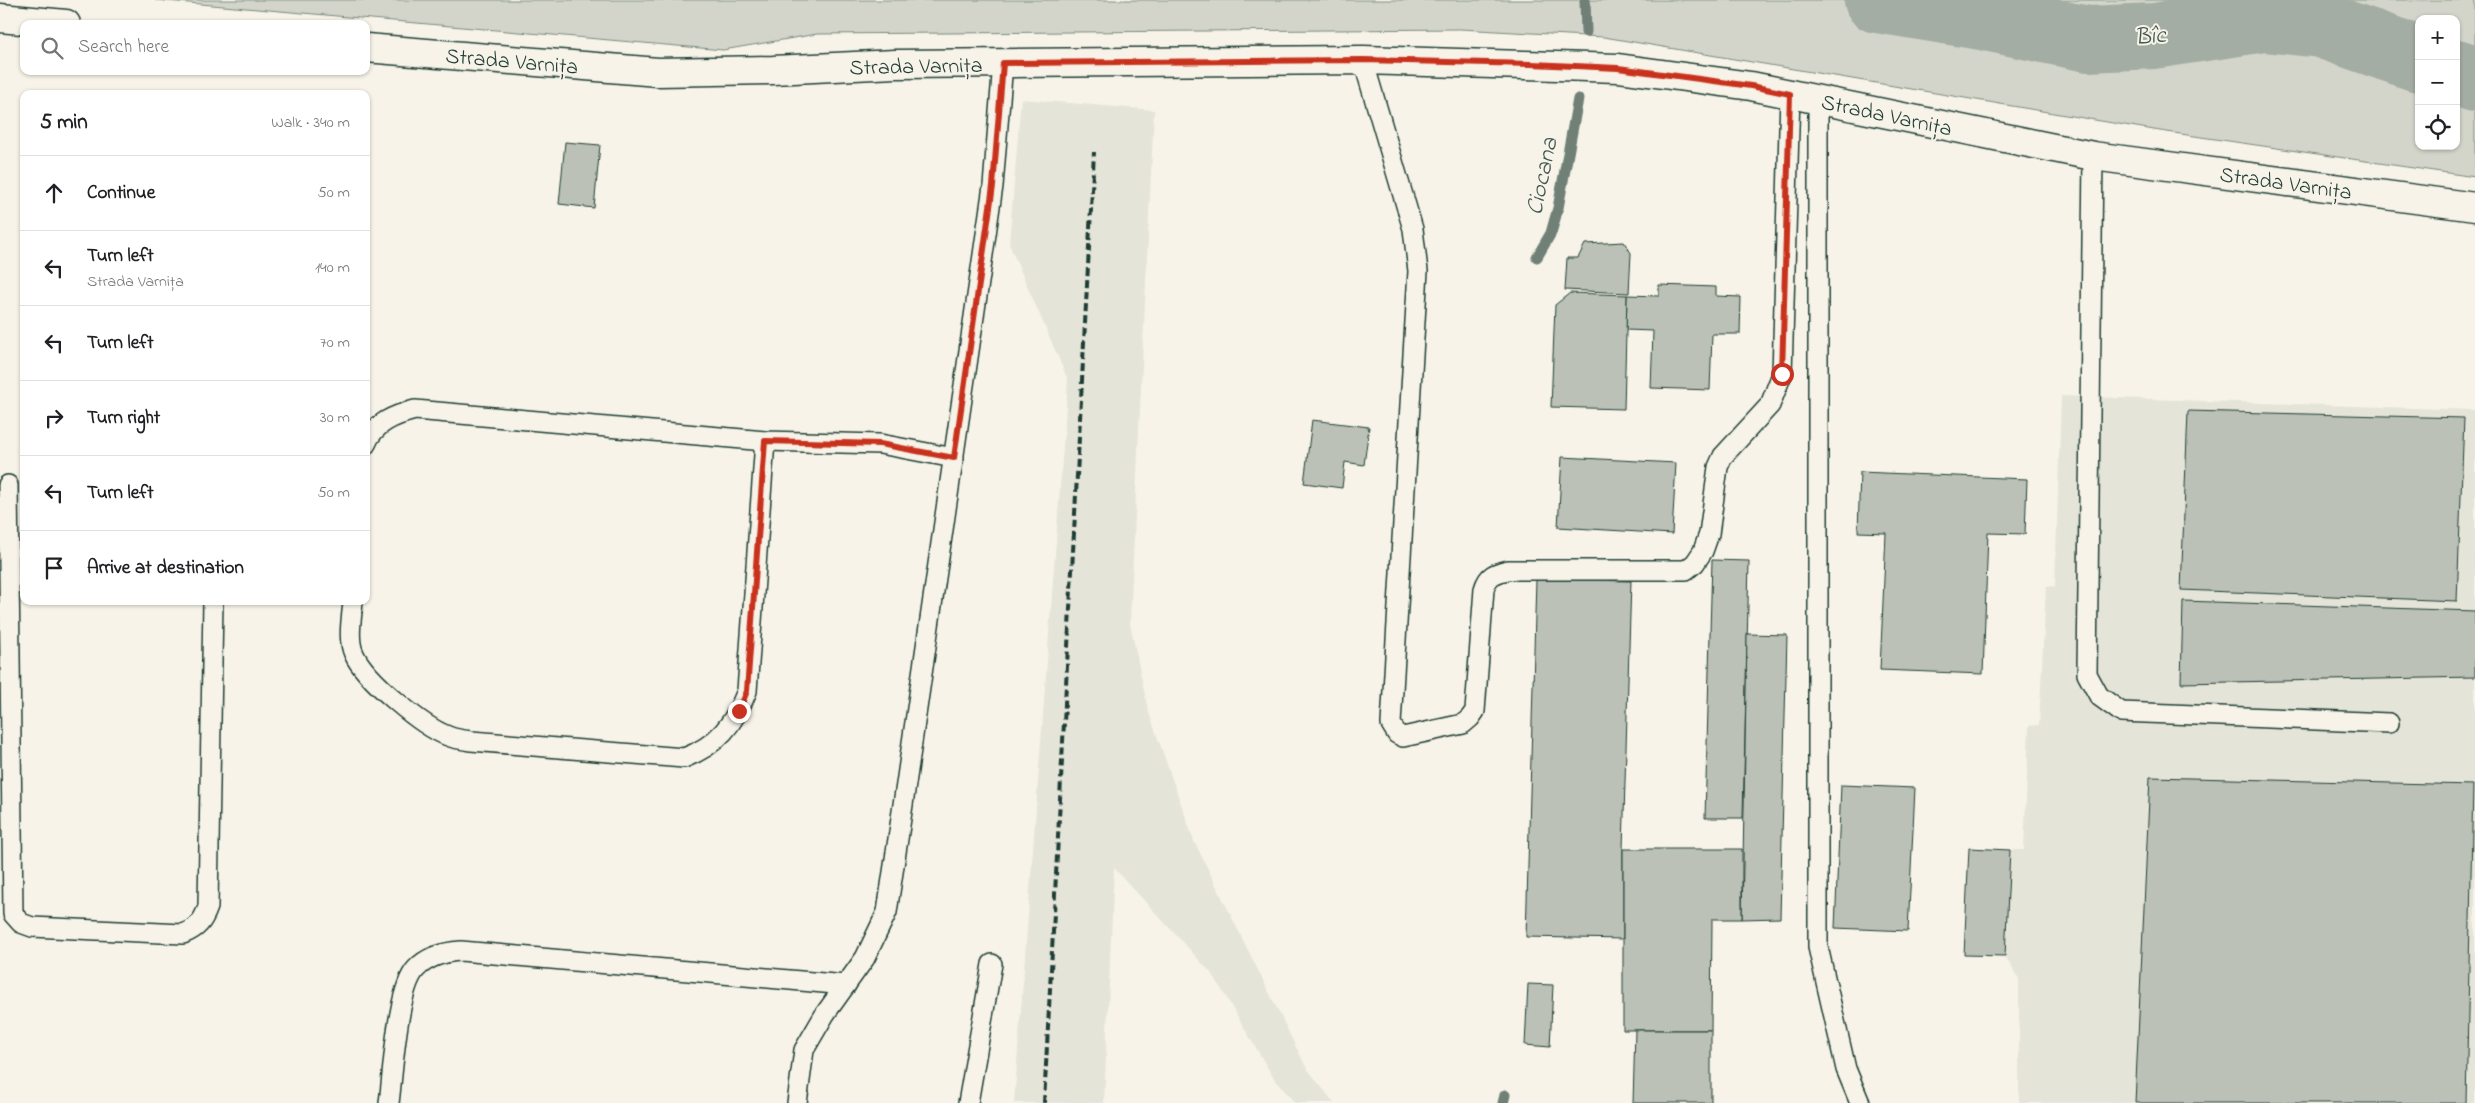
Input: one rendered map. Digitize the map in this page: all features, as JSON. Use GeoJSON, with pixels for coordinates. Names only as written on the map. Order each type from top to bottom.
{"type":"FeatureCollection","features":[{"type":"Feature","properties":{"kind":"street"},"geometry":{"type":"LineString","coordinates":[[0,18],[22,20]]}},
{"type":"Feature","properties":{"kind":"street","name":"Strada Varnița"},"geometry":{"type":"LineString","coordinates":[[370,48],[658,72],[773,70],[895,64],[1363,60],[1618,68],[1751,86],[2093,156],[2475,207]]}},
{"type":"Feature","properties":{"kind":"lane"},"geometry":{"type":"LineString","coordinates":[[1363,60],[1412,229],[1418,271],[1391,724],[1397,734],[1402,737],[1463,724],[1475,711],[1484,589],[1487,579],[1494,573],[1508,570],[1686,570],[1703,551],[1709,534],[1718,467],[1723,456],[1770,405],[1782,374],[1790,94]]}},
{"type":"Feature","properties":{"kind":"lane"},"geometry":{"type":"LineString","coordinates":[[797,1103],[804,1050],[825,1014],[878,934],[888,912],[993,186],[1003,63]]}},
{"type":"Feature","properties":{"kind":"lane"},"geometry":{"type":"LineString","coordinates":[[1818,100],[1818,947],[1846,1069],[1860,1103]]}},
{"type":"Feature","properties":{"kind":"lane"},"geometry":{"type":"LineString","coordinates":[[2093,156],[2087,674],[2099,696],[2122,712],[2389,723]]}},
{"type":"Feature","properties":{"kind":"lane"},"geometry":{"type":"LineString","coordinates":[[370,435],[381,424],[396,414],[414,410],[765,441],[880,444],[954,458]]}},
{"type":"Feature","properties":{"kind":"lane"},"geometry":{"type":"LineString","coordinates":[[353,605],[351,633],[353,654],[366,671],[393,698],[433,729],[448,736],[470,741],[684,758],[702,751],[728,727],[739,711],[747,691],[765,441]]}},
{"type":"Feature","properties":{"kind":"lane"},"geometry":{"type":"LineString","coordinates":[[11,485],[13,914],[21,922],[32,927],[183,934],[195,930],[203,921],[208,907],[213,605]]}},
{"type":"Feature","properties":{"kind":"lane"},"geometry":{"type":"LineString","coordinates":[[389,1103],[404,992],[416,968],[444,952],[461,951],[846,984]]}},
{"type":"Feature","properties":{"kind":"lane"},"geometry":{"type":"LineString","coordinates":[[968,1103],[992,964]]}},
{"type":"Feature","properties":{"kind":"shaded area"},"geometry":{"type":"Polygon","coordinates":[[[155,0],[2475,0],[2475,177],[2160,131],[1604,37],[1460,29],[817,34],[723,50],[155,0]]]}},
{"type":"Feature","properties":{"kind":"shaded area"},"geometry":{"type":"Polygon","coordinates":[[[1021,99],[1154,110],[1130,623],[1148,710],[1194,841],[1306,1067],[1334,1103],[1295,1103],[1273,1077],[1213,975],[1114,868],[1104,1103],[1014,1103],[1068,380],[1009,244],[1021,99]]]}},
{"type":"Feature","properties":{"kind":"shaded area"},"geometry":{"type":"Polygon","coordinates":[[[2061,396],[2475,410],[2475,1103],[2019,1103],[2019,979],[2005,956],[2010,850],[2024,850],[2029,726],[2039,725],[2046,587],[2055,586],[2061,396]]]}},
{"type":"Feature","properties":{"kind":"building"},"geometry":{"type":"Polygon","coordinates":[[[565,142],[600,145],[594,208],[559,204],[565,142]]]}},
{"type":"Feature","properties":{"kind":"building"},"geometry":{"type":"Polygon","coordinates":[[[1624,242],[1631,253],[1629,293],[1565,290],[1567,258],[1578,258],[1585,244],[1624,242]]]}},
{"type":"Feature","properties":{"kind":"building"},"geometry":{"type":"Polygon","coordinates":[[[1659,285],[1716,287],[1716,296],[1741,297],[1740,334],[1712,334],[1710,390],[1651,388],[1653,331],[1626,330],[1627,295],[1659,296],[1659,285]]]}},
{"type":"Feature","properties":{"kind":"building"},"geometry":{"type":"Polygon","coordinates":[[[1570,293],[1627,295],[1624,409],[1551,407],[1555,305],[1570,293]]]}},
{"type":"Feature","properties":{"kind":"building"},"geometry":{"type":"Polygon","coordinates":[[[2188,411],[2464,418],[2457,601],[2181,590],[2188,411]]]}},
{"type":"Feature","properties":{"kind":"building"},"geometry":{"type":"Polygon","coordinates":[[[1312,420],[1369,427],[1364,465],[1345,462],[1342,488],[1304,483],[1312,420]]]}},
{"type":"Feature","properties":{"kind":"building"},"geometry":{"type":"Polygon","coordinates":[[[1562,457],[1676,463],[1672,534],[1558,527],[1562,457]]]}},
{"type":"Feature","properties":{"kind":"building"},"geometry":{"type":"Polygon","coordinates":[[[1860,472],[2027,479],[2025,534],[1988,533],[1983,674],[1880,670],[1886,533],[1858,532],[1860,472]]]}},
{"type":"Feature","properties":{"kind":"building"},"geometry":{"type":"Polygon","coordinates":[[[1712,560],[1749,561],[1743,818],[1705,818],[1712,560]]]}},
{"type":"Feature","properties":{"kind":"building"},"geometry":{"type":"Polygon","coordinates":[[[1536,579],[1631,581],[1623,849],[1623,939],[1526,937],[1536,579]]]}},
{"type":"Feature","properties":{"kind":"building"},"geometry":{"type":"Polygon","coordinates":[[[2183,601],[2475,611],[2475,677],[2181,683],[2183,601]]]}},
{"type":"Feature","properties":{"kind":"building"},"geometry":{"type":"Polygon","coordinates":[[[1747,634],[1787,635],[1780,918],[1742,919],[1747,634]]]}},
{"type":"Feature","properties":{"kind":"building"},"geometry":{"type":"Polygon","coordinates":[[[2150,777],[2473,785],[2466,1103],[2135,1103],[2150,777]]]}},
{"type":"Feature","properties":{"kind":"building"},"geometry":{"type":"Polygon","coordinates":[[[1841,785],[1915,788],[1908,931],[1835,928],[1841,785]]]}},
{"type":"Feature","properties":{"kind":"building"},"geometry":{"type":"Polygon","coordinates":[[[1969,848],[2010,850],[2005,956],[1964,955],[1969,848]]]}},
{"type":"Feature","properties":{"kind":"building"},"geometry":{"type":"Polygon","coordinates":[[[1623,849],[1742,849],[1742,919],[1712,919],[1711,1030],[1623,1030],[1623,849]]]}},
{"type":"Feature","properties":{"kind":"building"},"geometry":{"type":"Polygon","coordinates":[[[1528,984],[1553,985],[1550,1047],[1525,1045],[1528,984]]]}},
{"type":"Feature","properties":{"kind":"building"},"geometry":{"type":"Polygon","coordinates":[[[1635,1030],[1711,1030],[1711,1103],[1633,1103],[1635,1030]]]}},
{"type":"Feature","properties":{"kind":"waterway","name":"Ciocana"},"geometry":{"type":"LineString","coordinates":[[1585,0],[1586,32]]}},
{"type":"Feature","properties":{"kind":"waterway","name":"Bîc"},"geometry":{"type":"LineString","coordinates":[[1877,0],[1981,17],[2088,39],[2154,36],[2265,19],[2321,25],[2415,58]]}},
{"type":"Feature","properties":{"kind":"waterway","name":"Bîc"},"geometry":{"type":"LineString","coordinates":[[2460,73],[2475,79]]}},
{"type":"Feature","properties":{"kind":"waterway","name":"Ciocana"},"geometry":{"type":"LineString","coordinates":[[1537,257],[1551,233],[1558,208],[1578,99]]}},
{"type":"Feature","properties":{"kind":"waterway","name":"Ciocana"},"geometry":{"type":"LineString","coordinates":[[1503,1103],[1505,1095]]}},
{"type":"Feature","properties":{"kind":"railway"},"geometry":{"type":"LineString","coordinates":[[1044,1103],[1094,152]]}},
{"type":"Feature","properties":{"kind":"route"},"geometry":{"type":"LineString","coordinates":[[739,711],[747,691],[765,441],[880,444],[954,458],[993,186],[1003,63],[1363,60],[1532,64],[1618,68],[1751,86],[1790,94],[1782,374]]}}]}
